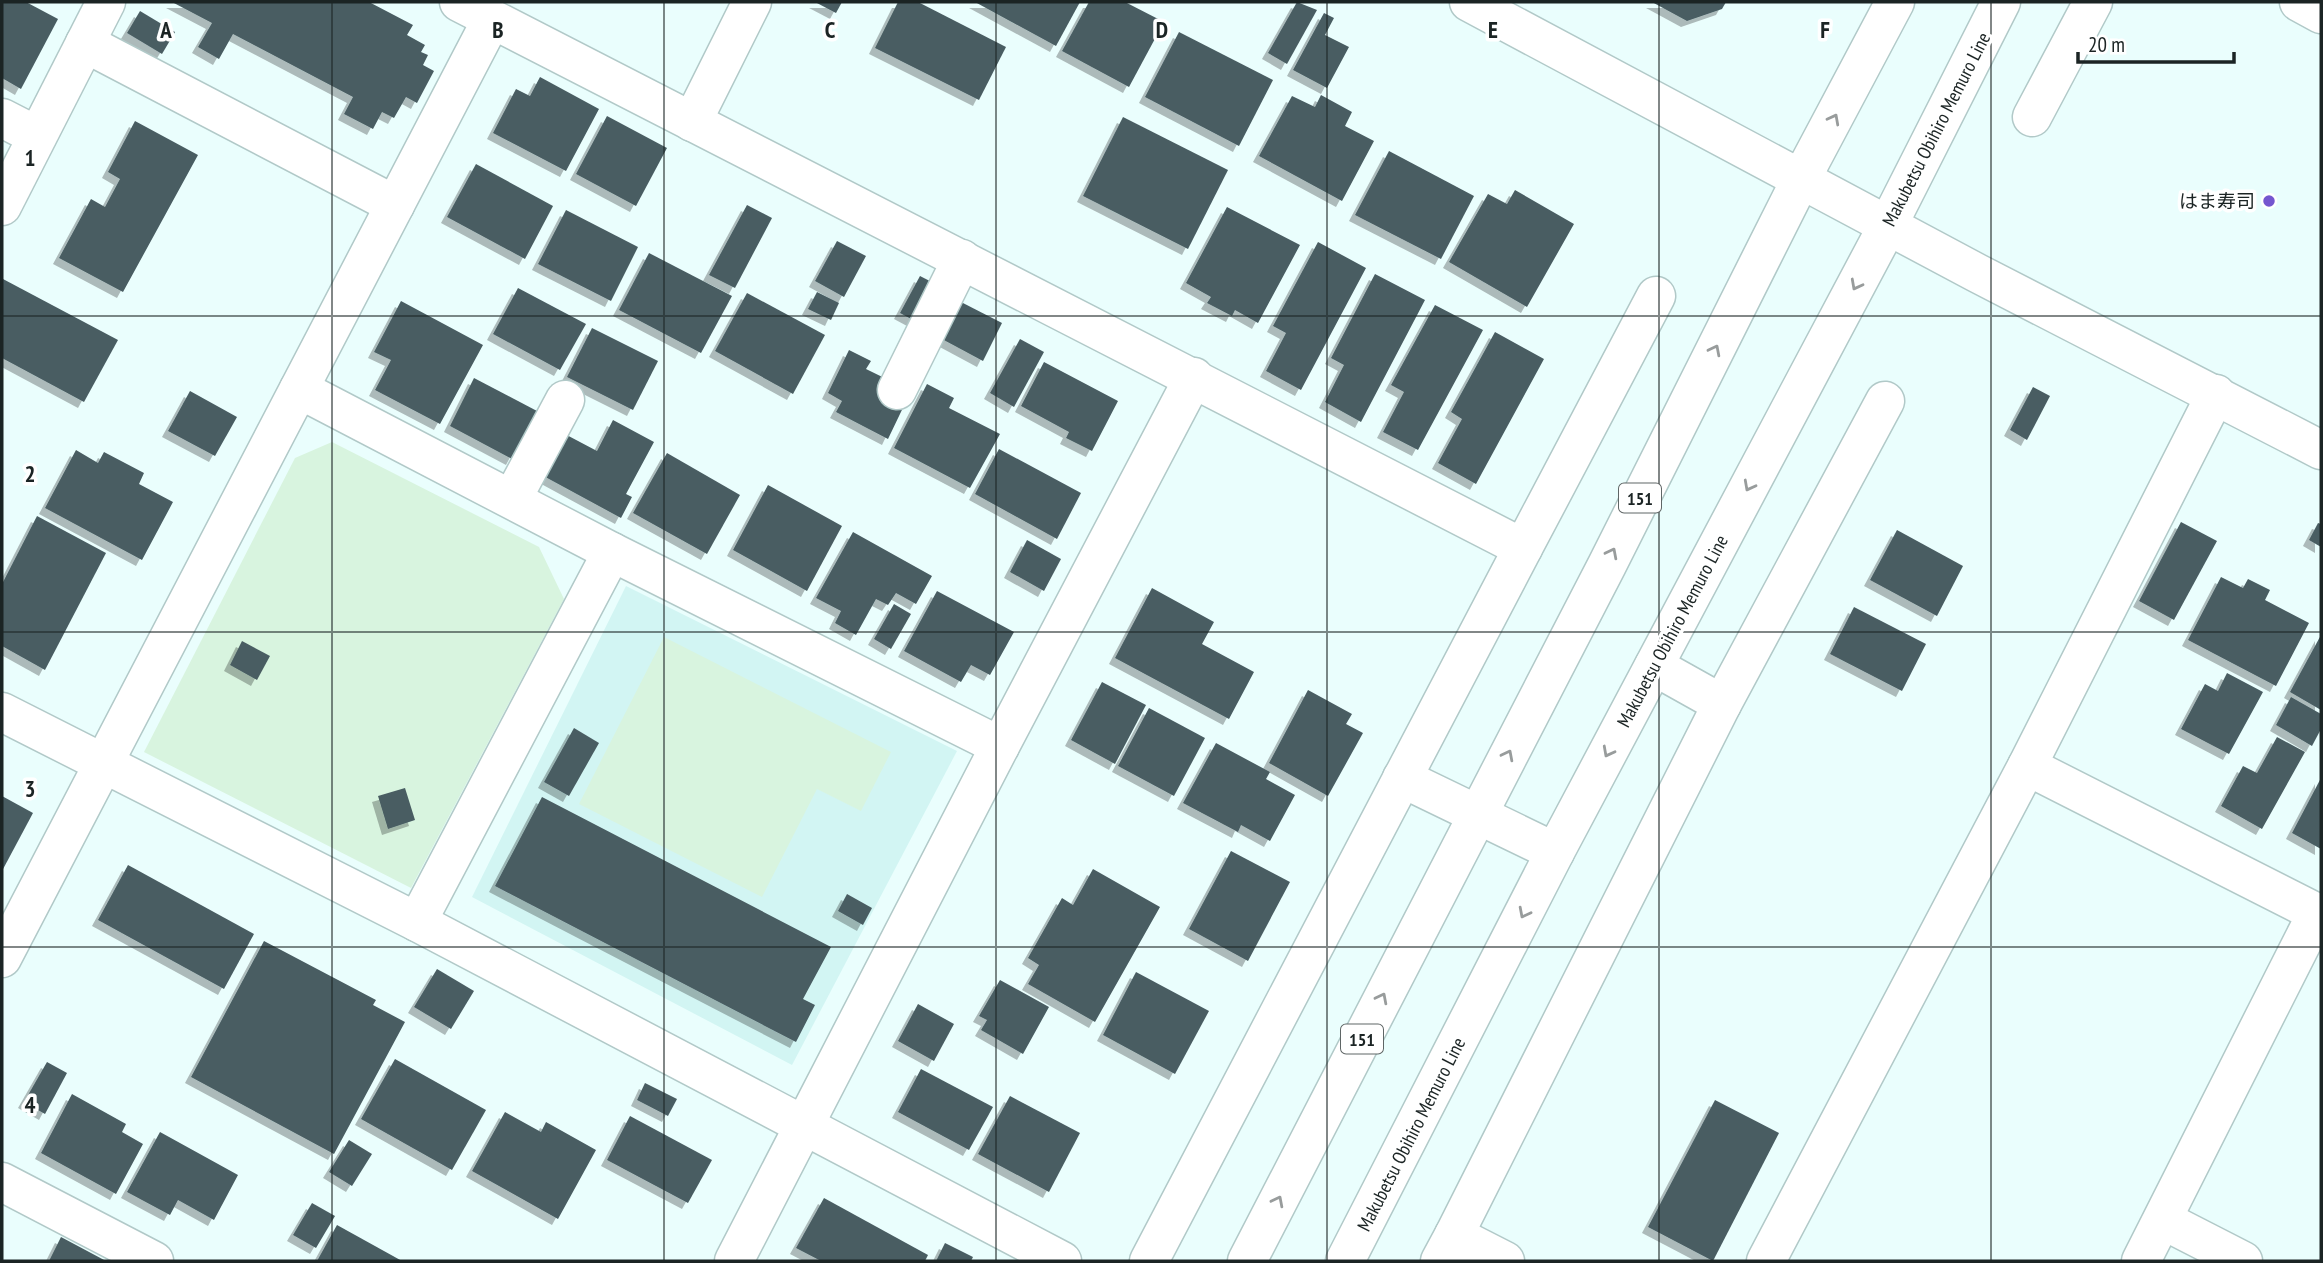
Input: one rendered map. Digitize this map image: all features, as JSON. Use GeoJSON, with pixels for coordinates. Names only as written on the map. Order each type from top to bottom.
{"type":"FeatureCollection","features":[{"type":"Feature","properties":{"kind":"street"},"geometry":{"type":"LineString","coordinates":[[2,206],[106,2]]}},
{"type":"Feature","properties":{"kind":"street"},"geometry":{"type":"LineString","coordinates":[[692,122],[752,2]]}},
{"type":"Feature","properties":{"kind":"street","name":"151"},"geometry":{"type":"LineString","coordinates":[[1247,1261],[1801,179],[1895,2]]}},
{"type":"Feature","properties":{"kind":"street","name":"Makubetsu Obihiro Memuro Line"},"geometry":{"type":"LineString","coordinates":[[1345,1261],[1555,852],[1888,225],[2001,2]]}},
{"type":"Feature","properties":{"kind":"street"},"geometry":{"type":"LineString","coordinates":[[2032,117],[2093,2]]}},
{"type":"Feature","properties":{"kind":"street"},"geometry":{"type":"LineString","coordinates":[[2299,2],[2321,14]]}},
{"type":"Feature","properties":{"kind":"street"},"geometry":{"type":"LineString","coordinates":[[1473,3],[1888,225],[2321,450]]}},
{"type":"Feature","properties":{"kind":"street"},"geometry":{"type":"LineString","coordinates":[[2,958],[395,205],[476,10],[1523,548]]}},
{"type":"Feature","properties":{"kind":"street"},"geometry":{"type":"LineString","coordinates":[[85,43],[395,205]]}},
{"type":"Feature","properties":{"kind":"street"},"geometry":{"type":"LineString","coordinates":[[2,118],[37,136]]}},
{"type":"Feature","properties":{"kind":"street"},"geometry":{"type":"LineString","coordinates":[[897,390],[962,259]]}},
{"type":"Feature","properties":{"kind":"street"},"geometry":{"type":"LineString","coordinates":[[1149,1261],[1656,296]]}},
{"type":"Feature","properties":{"kind":"street"},"geometry":{"type":"LineString","coordinates":[[734,1261],[1194,377]]}},
{"type":"Feature","properties":{"kind":"street"},"geometry":{"type":"LineString","coordinates":[[299,389],[612,552],[1000,746]]}},
{"type":"Feature","properties":{"kind":"street"},"geometry":{"type":"LineString","coordinates":[[1766,1261],[2027,766],[2216,394]]}},
{"type":"Feature","properties":{"kind":"street"},"geometry":{"type":"LineString","coordinates":[[512,499],[565,400]]}},
{"type":"Feature","properties":{"kind":"street"},"geometry":{"type":"LineString","coordinates":[[1505,1261],[1447,1248],[1722,704],[1885,401]]}},
{"type":"Feature","properties":{"kind":"street"},"geometry":{"type":"LineString","coordinates":[[417,922],[612,552]]}},
{"type":"Feature","properties":{"kind":"street"},"geometry":{"type":"LineString","coordinates":[[1654,666],[1722,704]]}},
{"type":"Feature","properties":{"kind":"street"},"geometry":{"type":"LineString","coordinates":[[2,712],[417,922],[1062,1261]]}},
{"type":"Feature","properties":{"kind":"street"},"geometry":{"type":"LineString","coordinates":[[2027,766],[2319,914],[2141,1261]]}},
{"type":"Feature","properties":{"kind":"street"},"geometry":{"type":"LineString","coordinates":[[1402,778],[1555,852]]}},
{"type":"Feature","properties":{"kind":"street"},"geometry":{"type":"LineString","coordinates":[[2,1182],[154,1261]]}},
{"type":"Feature","properties":{"kind":"street"},"geometry":{"type":"LineString","coordinates":[[2163,1220],[2243,1261]]}},
{"type":"Feature","properties":{"kind":"shaded area"},"geometry":{"type":"Polygon","coordinates":[[[626,586],[957,751],[792,1065],[472,897],[626,586]]]}},
{"type":"Feature","properties":{"kind":"green space"},"geometry":{"type":"Polygon","coordinates":[[[332,442],[539,547],[564,599],[411,888],[144,752],[295,458],[332,442]]]}},
{"type":"Feature","properties":{"kind":"green space"},"geometry":{"type":"Polygon","coordinates":[[[664,637],[891,752],[861,811],[817,789],[762,897],[579,804],[664,637]]]}},
{"type":"Feature","properties":{"kind":"building"},"geometry":{"type":"Polygon","coordinates":[[[2,2],[26,2],[58,19],[21,89],[2,78],[2,2]]]}},
{"type":"Feature","properties":{"kind":"building"},"geometry":{"type":"Polygon","coordinates":[[[172,2],[369,2],[413,25],[407,35],[425,45],[421,52],[428,55],[423,65],[434,71],[417,103],[406,97],[394,118],[382,112],[373,129],[344,114],[353,97],[233,34],[219,59],[198,47],[212,23],[172,2]]]}},
{"type":"Feature","properties":{"kind":"building"},"geometry":{"type":"Polygon","coordinates":[[[815,2],[842,2],[836,13],[815,2]]]}},
{"type":"Feature","properties":{"kind":"building"},"geometry":{"type":"Polygon","coordinates":[[[898,2],[918,2],[1006,47],[979,100],[875,48],[898,2]]]}},
{"type":"Feature","properties":{"kind":"building"},"geometry":{"type":"Polygon","coordinates":[[[975,2],[1080,2],[1056,46],[975,2]]]}},
{"type":"Feature","properties":{"kind":"building"},"geometry":{"type":"Polygon","coordinates":[[[1089,2],[1125,2],[1164,22],[1129,87],[1062,51],[1089,2]]]}},
{"type":"Feature","properties":{"kind":"building"},"geometry":{"type":"Polygon","coordinates":[[[1297,2],[1317,10],[1287,64],[1268,53],[1297,2]]]}},
{"type":"Feature","properties":{"kind":"building"},"geometry":{"type":"Polygon","coordinates":[[[1652,2],[1726,2],[1722,9],[1687,21],[1652,2]]]}},
{"type":"Feature","properties":{"kind":"building"},"geometry":{"type":"Polygon","coordinates":[[[140,11],[175,32],[162,54],[127,33],[140,11]]]}},
{"type":"Feature","properties":{"kind":"building"},"geometry":{"type":"Polygon","coordinates":[[[1324,13],[1334,18],[1325,35],[1349,47],[1327,88],[1293,70],[1324,13]]]}},
{"type":"Feature","properties":{"kind":"building"},"geometry":{"type":"Polygon","coordinates":[[[1179,32],[1273,80],[1239,146],[1145,97],[1179,32]]]}},
{"type":"Feature","properties":{"kind":"building"},"geometry":{"type":"Polygon","coordinates":[[[540,77],[599,109],[566,171],[493,133],[516,89],[530,96],[540,77]]]}},
{"type":"Feature","properties":{"kind":"building"},"geometry":{"type":"Polygon","coordinates":[[[1321,95],[1352,112],[1345,126],[1374,141],[1342,201],[1259,156],[1292,96],[1315,107],[1321,95]]]}},
{"type":"Feature","properties":{"kind":"building"},"geometry":{"type":"Polygon","coordinates":[[[607,116],[667,148],[636,206],[576,174],[607,116]]]}},
{"type":"Feature","properties":{"kind":"building"},"geometry":{"type":"Polygon","coordinates":[[[1123,117],[1228,170],[1188,249],[1083,196],[1123,117]]]}},
{"type":"Feature","properties":{"kind":"building"},"geometry":{"type":"Polygon","coordinates":[[[135,121],[198,155],[123,292],[59,258],[91,199],[105,207],[120,179],[108,172],[135,121]]]}},
{"type":"Feature","properties":{"kind":"building"},"geometry":{"type":"Polygon","coordinates":[[[1389,151],[1474,196],[1441,259],[1355,215],[1389,151]]]}},
{"type":"Feature","properties":{"kind":"building"},"geometry":{"type":"Polygon","coordinates":[[[476,164],[553,206],[525,259],[447,217],[476,164]]]}},
{"type":"Feature","properties":{"kind":"building"},"geometry":{"type":"Polygon","coordinates":[[[1515,190],[1574,224],[1527,307],[1449,262],[1488,194],[1507,204],[1515,190]]]}},
{"type":"Feature","properties":{"kind":"building"},"geometry":{"type":"Polygon","coordinates":[[[747,205],[772,218],[735,288],[709,275],[747,205]]]}},
{"type":"Feature","properties":{"kind":"building"},"geometry":{"type":"Polygon","coordinates":[[[1227,207],[1300,245],[1258,323],[1235,310],[1232,316],[1207,303],[1211,297],[1186,283],[1227,207]]]}},
{"type":"Feature","properties":{"kind":"building"},"geometry":{"type":"Polygon","coordinates":[[[566,210],[638,247],[611,301],[538,264],[566,210]]]}},
{"type":"Feature","properties":{"kind":"building"},"geometry":{"type":"Polygon","coordinates":[[[837,241],[866,256],[844,297],[815,281],[837,241]]]}},
{"type":"Feature","properties":{"kind":"building"},"geometry":{"type":"Polygon","coordinates":[[[1318,242],[1366,268],[1301,390],[1266,371],[1286,333],[1273,326],[1318,242]]]}},
{"type":"Feature","properties":{"kind":"building"},"geometry":{"type":"Polygon","coordinates":[[[649,253],[732,296],[701,353],[619,310],[649,253]]]}},
{"type":"Feature","properties":{"kind":"building"},"geometry":{"type":"Polygon","coordinates":[[[1375,274],[1425,300],[1361,422],[1325,402],[1344,365],[1331,358],[1375,274]]]}},
{"type":"Feature","properties":{"kind":"building"},"geometry":{"type":"Polygon","coordinates":[[[920,276],[959,296],[939,334],[900,313],[920,276]]]}},
{"type":"Feature","properties":{"kind":"building"},"geometry":{"type":"Polygon","coordinates":[[[3,279],[118,340],[84,402],[2,358],[3,279]]]}},
{"type":"Feature","properties":{"kind":"building"},"geometry":{"type":"Polygon","coordinates":[[[518,288],[586,324],[560,370],[493,334],[518,288]]]}},
{"type":"Feature","properties":{"kind":"building"},"geometry":{"type":"Polygon","coordinates":[[[817,292],[839,303],[831,320],[808,309],[817,292]]]}},
{"type":"Feature","properties":{"kind":"building"},"geometry":{"type":"Polygon","coordinates":[[[747,293],[825,335],[793,394],[715,351],[747,293]]]}},
{"type":"Feature","properties":{"kind":"building"},"geometry":{"type":"Polygon","coordinates":[[[401,301],[483,345],[440,424],[375,390],[391,360],[374,352],[401,301]]]}},
{"type":"Feature","properties":{"kind":"building"},"geometry":{"type":"Polygon","coordinates":[[[961,302],[1002,323],[983,361],[942,339],[961,302]]]}},
{"type":"Feature","properties":{"kind":"building"},"geometry":{"type":"Polygon","coordinates":[[[1435,305],[1483,330],[1418,450],[1383,432],[1404,392],[1391,385],[1435,305]]]}},
{"type":"Feature","properties":{"kind":"building"},"geometry":{"type":"Polygon","coordinates":[[[592,328],[658,361],[633,410],[567,377],[592,328]]]}},
{"type":"Feature","properties":{"kind":"building"},"geometry":{"type":"Polygon","coordinates":[[[1495,332],[1544,359],[1476,484],[1438,463],[1462,419],[1451,412],[1495,332]]]}},
{"type":"Feature","properties":{"kind":"building"},"geometry":{"type":"Polygon","coordinates":[[[1020,339],[1044,352],[1014,407],[990,393],[1020,339]]]}},
{"type":"Feature","properties":{"kind":"building"},"geometry":{"type":"Polygon","coordinates":[[[849,350],[871,361],[866,369],[911,391],[888,439],[836,412],[842,401],[828,393],[849,350]]]}},
{"type":"Feature","properties":{"kind":"building"},"geometry":{"type":"Polygon","coordinates":[[[1044,362],[1118,401],[1092,451],[1066,438],[1069,432],[1021,406],[1044,362]]]}},
{"type":"Feature","properties":{"kind":"building"},"geometry":{"type":"Polygon","coordinates":[[[474,378],[537,411],[512,459],[450,426],[474,378]]]}},
{"type":"Feature","properties":{"kind":"building"},"geometry":{"type":"Polygon","coordinates":[[[927,384],[954,398],[949,408],[1000,434],[970,488],[894,448],[927,384]]]}},
{"type":"Feature","properties":{"kind":"building"},"geometry":{"type":"Polygon","coordinates":[[[2033,387],[2050,396],[2027,440],[2010,430],[2033,387]]]}},
{"type":"Feature","properties":{"kind":"building"},"geometry":{"type":"Polygon","coordinates":[[[190,391],[237,417],[215,456],[168,431],[190,391]]]}},
{"type":"Feature","properties":{"kind":"building"},"geometry":{"type":"Polygon","coordinates":[[[613,420],[654,442],[626,494],[632,497],[621,518],[538,473],[561,432],[597,451],[613,420]]]}},
{"type":"Feature","properties":{"kind":"building"},"geometry":{"type":"Polygon","coordinates":[[[999,449],[1081,493],[1057,539],[975,494],[999,449]]]}},
{"type":"Feature","properties":{"kind":"building"},"geometry":{"type":"Polygon","coordinates":[[[76,450],[98,463],[104,452],[144,473],[139,484],[173,502],[142,560],[45,508],[76,450]]]}},
{"type":"Feature","properties":{"kind":"building"},"geometry":{"type":"Polygon","coordinates":[[[667,453],[740,495],[707,554],[633,513],[667,453]]]}},
{"type":"Feature","properties":{"kind":"building"},"geometry":{"type":"Polygon","coordinates":[[[768,485],[842,526],[807,591],[733,550],[768,485]]]}},
{"type":"Feature","properties":{"kind":"building"},"geometry":{"type":"Polygon","coordinates":[[[37,516],[106,553],[45,670],[2,646],[2,584],[37,516]]]}},
{"type":"Feature","properties":{"kind":"building"},"geometry":{"type":"Polygon","coordinates":[[[2181,522],[2217,541],[2174,620],[2139,601],[2181,522]]]}},
{"type":"Feature","properties":{"kind":"building"},"geometry":{"type":"Polygon","coordinates":[[[2318,523],[2321,524],[2321,547],[2309,540],[2318,523]]]}},
{"type":"Feature","properties":{"kind":"building"},"geometry":{"type":"Polygon","coordinates":[[[1897,530],[1963,566],[1937,616],[1870,580],[1897,530]]]}},
{"type":"Feature","properties":{"kind":"building"},"geometry":{"type":"Polygon","coordinates":[[[853,532],[932,576],[916,604],[896,593],[888,605],[876,599],[856,635],[835,623],[841,611],[816,598],[853,532]]]}},
{"type":"Feature","properties":{"kind":"building"},"geometry":{"type":"Polygon","coordinates":[[[1027,540],[1061,559],[1044,591],[1010,572],[1027,540]]]}},
{"type":"Feature","properties":{"kind":"building"},"geometry":{"type":"Polygon","coordinates":[[[2221,577],[2243,588],[2248,579],[2270,590],[2265,600],[2309,623],[2276,686],[2188,640],[2221,577]]]}},
{"type":"Feature","properties":{"kind":"building"},"geometry":{"type":"Polygon","coordinates":[[[1152,588],[1214,622],[1202,644],[1254,672],[1229,719],[1115,658],[1152,588]]]}},
{"type":"Feature","properties":{"kind":"building"},"geometry":{"type":"Polygon","coordinates":[[[937,591],[1014,632],[990,675],[971,665],[961,682],[904,651],[937,591]]]}},
{"type":"Feature","properties":{"kind":"building"},"geometry":{"type":"Polygon","coordinates":[[[894,604],[911,614],[891,649],[874,639],[894,604]]]}},
{"type":"Feature","properties":{"kind":"building"},"geometry":{"type":"Polygon","coordinates":[[[1854,607],[1926,644],[1902,691],[1830,654],[1854,607]]]}},
{"type":"Feature","properties":{"kind":"building"},"geometry":{"type":"Polygon","coordinates":[[[2321,635],[2321,710],[2290,692],[2321,635]]]}},
{"type":"Feature","properties":{"kind":"building"},"geometry":{"type":"Polygon","coordinates":[[[242,641],[270,656],[257,680],[230,665],[242,641]]]}},
{"type":"Feature","properties":{"kind":"building"},"geometry":{"type":"Polygon","coordinates":[[[2227,673],[2263,692],[2229,754],[2181,729],[2205,684],[2218,691],[2227,673]]]}},
{"type":"Feature","properties":{"kind":"building"},"geometry":{"type":"Polygon","coordinates":[[[1102,682],[1146,705],[1115,764],[1071,740],[1102,682]]]}},
{"type":"Feature","properties":{"kind":"building"},"geometry":{"type":"Polygon","coordinates":[[[1308,690],[1352,714],[1346,724],[1363,733],[1328,796],[1269,763],[1308,690]]]}},
{"type":"Feature","properties":{"kind":"building"},"geometry":{"type":"Polygon","coordinates":[[[2291,697],[2321,714],[2321,729],[2312,746],[2276,725],[2291,697]]]}},
{"type":"Feature","properties":{"kind":"building"},"geometry":{"type":"Polygon","coordinates":[[[1149,708],[1205,738],[1174,796],[1118,766],[1149,708]]]}},
{"type":"Feature","properties":{"kind":"building"},"geometry":{"type":"Polygon","coordinates":[[[574,728],[599,743],[569,796],[544,782],[574,728]]]}},
{"type":"Feature","properties":{"kind":"building"},"geometry":{"type":"Polygon","coordinates":[[[2277,737],[2305,752],[2262,829],[2221,806],[2243,766],[2257,773],[2277,737]]]}},
{"type":"Feature","properties":{"kind":"building"},"geometry":{"type":"Polygon","coordinates":[[[1216,743],[1270,772],[1266,779],[1295,795],[1270,841],[1241,825],[1238,832],[1183,803],[1216,743]]]}},
{"type":"Feature","properties":{"kind":"building"},"geometry":{"type":"Polygon","coordinates":[[[2321,778],[2321,849],[2292,833],[2321,778]]]}},
{"type":"Feature","properties":{"kind":"building"},"geometry":{"type":"Polygon","coordinates":[[[405,788],[415,820],[388,829],[378,796],[405,788]]]}},
{"type":"Feature","properties":{"kind":"building"},"geometry":{"type":"Polygon","coordinates":[[[2,796],[33,813],[2,871],[2,796]]]}},
{"type":"Feature","properties":{"kind":"building"},"geometry":{"type":"Polygon","coordinates":[[[542,797],[831,947],[803,999],[815,1005],[796,1042],[495,886],[542,797]]]}},
{"type":"Feature","properties":{"kind":"building"},"geometry":{"type":"Polygon","coordinates":[[[1231,851],[1290,882],[1248,961],[1189,929],[1231,851]]]}},
{"type":"Feature","properties":{"kind":"building"},"geometry":{"type":"Polygon","coordinates":[[[128,865],[254,934],[224,989],[98,920],[128,865]]]}},
{"type":"Feature","properties":{"kind":"building"},"geometry":{"type":"Polygon","coordinates":[[[1093,869],[1160,907],[1095,1022],[1028,984],[1039,965],[1028,958],[1062,898],[1073,905],[1093,869]]]}},
{"type":"Feature","properties":{"kind":"building"},"geometry":{"type":"Polygon","coordinates":[[[847,894],[872,908],[863,925],[838,911],[847,894]]]}},
{"type":"Feature","properties":{"kind":"building"},"geometry":{"type":"Polygon","coordinates":[[[264,941],[376,1000],[373,1005],[405,1022],[334,1154],[191,1077],[264,941]]]}},
{"type":"Feature","properties":{"kind":"building"},"geometry":{"type":"Polygon","coordinates":[[[437,969],[474,991],[451,1029],[414,1007],[437,969]]]}},
{"type":"Feature","properties":{"kind":"building"},"geometry":{"type":"Polygon","coordinates":[[[1136,972],[1209,1011],[1175,1074],[1103,1035],[1136,972]]]}},
{"type":"Feature","properties":{"kind":"building"},"geometry":{"type":"Polygon","coordinates":[[[1000,980],[1049,1007],[1023,1054],[981,1030],[987,1020],[979,1016],[1000,980]]]}},
{"type":"Feature","properties":{"kind":"building"},"geometry":{"type":"Polygon","coordinates":[[[918,1004],[954,1024],[934,1061],[898,1041],[918,1004]]]}},
{"type":"Feature","properties":{"kind":"building"},"geometry":{"type":"Polygon","coordinates":[[[395,1059],[486,1110],[452,1170],[361,1119],[395,1059]]]}},
{"type":"Feature","properties":{"kind":"building"},"geometry":{"type":"Polygon","coordinates":[[[47,1062],[67,1073],[45,1114],[24,1102],[47,1062]]]}},
{"type":"Feature","properties":{"kind":"building"},"geometry":{"type":"Polygon","coordinates":[[[921,1069],[993,1107],[969,1150],[898,1112],[921,1069]]]}},
{"type":"Feature","properties":{"kind":"building"},"geometry":{"type":"Polygon","coordinates":[[[645,1083],[677,1099],[668,1116],[637,1100],[645,1083]]]}},
{"type":"Feature","properties":{"kind":"building"},"geometry":{"type":"Polygon","coordinates":[[[72,1094],[126,1124],[122,1132],[143,1144],[116,1194],[41,1153],[72,1094]]]}},
{"type":"Feature","properties":{"kind":"building"},"geometry":{"type":"Polygon","coordinates":[[[1010,1096],[1080,1133],[1049,1192],[978,1154],[1010,1096]]]}},
{"type":"Feature","properties":{"kind":"building"},"geometry":{"type":"Polygon","coordinates":[[[1715,1100],[1779,1133],[1713,1261],[1648,1227],[1715,1100]]]}},
{"type":"Feature","properties":{"kind":"building"},"geometry":{"type":"Polygon","coordinates":[[[505,1112],[541,1132],[546,1122],[596,1150],[558,1219],[472,1171],[505,1112]]]}},
{"type":"Feature","properties":{"kind":"building"},"geometry":{"type":"Polygon","coordinates":[[[630,1116],[712,1160],[688,1203],[607,1160],[630,1116]]]}},
{"type":"Feature","properties":{"kind":"building"},"geometry":{"type":"Polygon","coordinates":[[[160,1132],[238,1175],[214,1220],[178,1200],[170,1215],[127,1192],[160,1132]]]}},
{"type":"Feature","properties":{"kind":"building"},"geometry":{"type":"Polygon","coordinates":[[[349,1140],[372,1154],[352,1186],[329,1172],[349,1140]]]}},
{"type":"Feature","properties":{"kind":"building"},"geometry":{"type":"Polygon","coordinates":[[[824,1198],[928,1255],[925,1261],[821,1261],[796,1248],[824,1198]]]}},
{"type":"Feature","properties":{"kind":"building"},"geometry":{"type":"Polygon","coordinates":[[[312,1203],[335,1216],[316,1248],[293,1235],[312,1203]]]}},
{"type":"Feature","properties":{"kind":"building"},"geometry":{"type":"Polygon","coordinates":[[[337,1225],[402,1261],[317,1261],[337,1225]]]}},
{"type":"Feature","properties":{"kind":"building"},"geometry":{"type":"Polygon","coordinates":[[[61,1237],[106,1261],[49,1261],[61,1237]]]}},
{"type":"Feature","properties":{"kind":"building"},"geometry":{"type":"Polygon","coordinates":[[[945,1243],[973,1257],[971,1261],[936,1261],[945,1243]]]}},
{"type":"Feature","properties":{"kind":"place","name":"はま寿司"},"geometry":{"type":"Point","coordinates":[2269,201]}}]}
